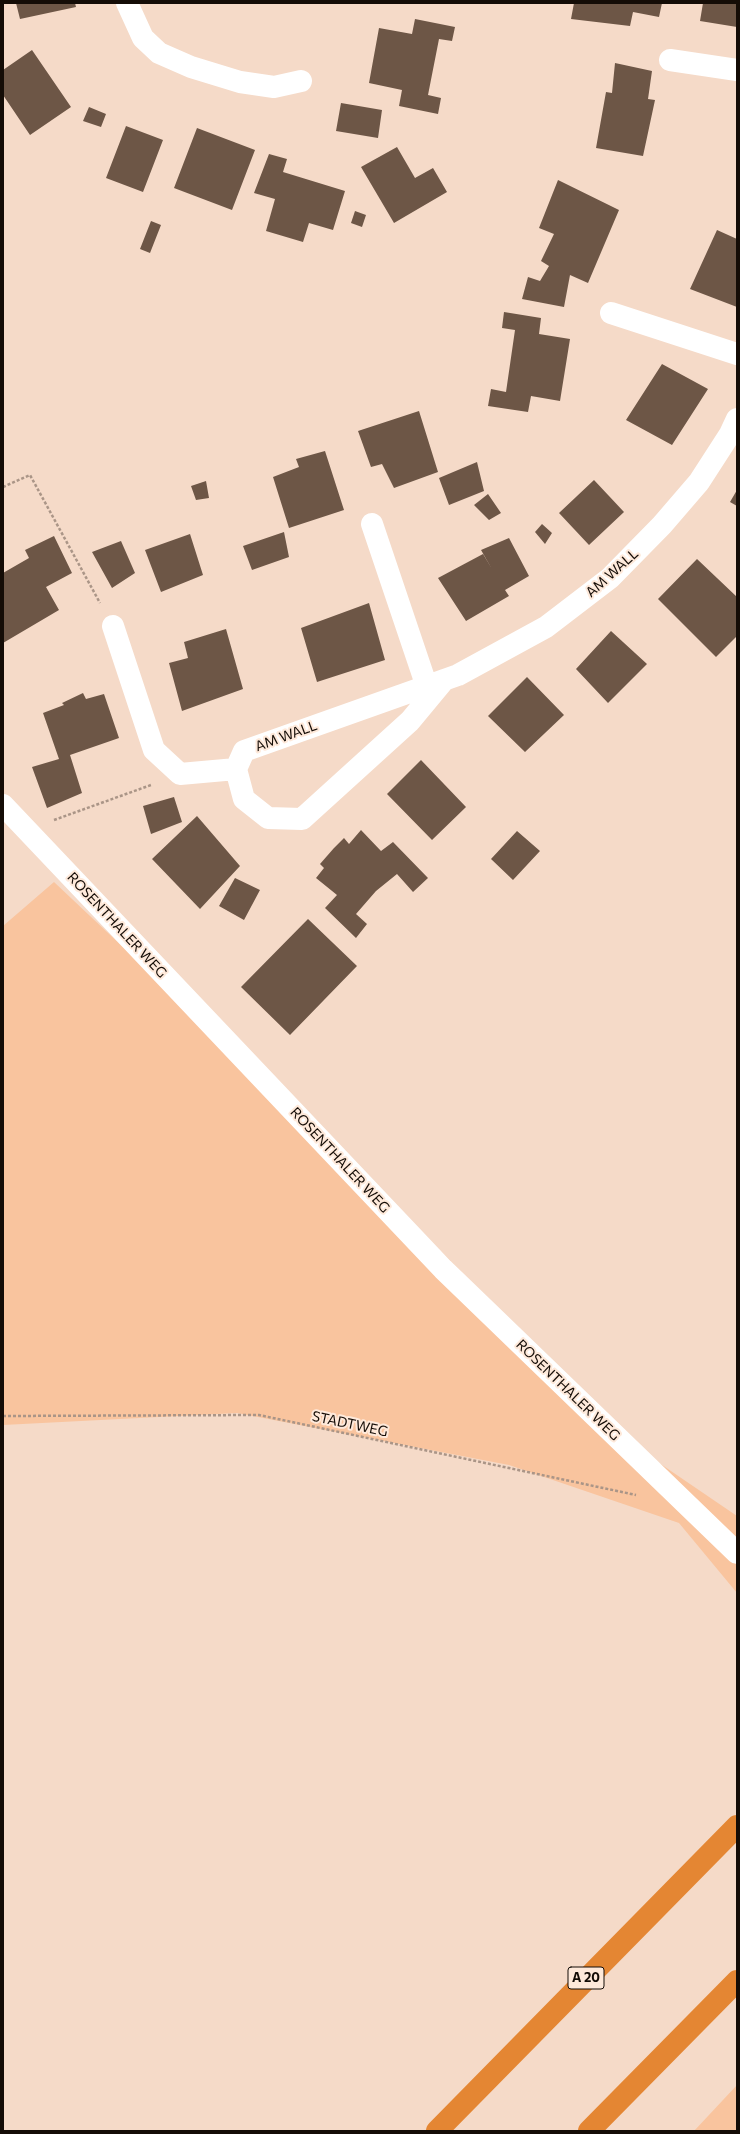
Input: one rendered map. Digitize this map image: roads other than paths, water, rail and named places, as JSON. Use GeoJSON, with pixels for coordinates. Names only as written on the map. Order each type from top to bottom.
{"type":"FeatureCollection","features":[{"type":"Feature","properties":{"kind":"highway","name":"A 20"},"geometry":{"type":"LineString","coordinates":[[437,2131],[737,1826]]}},
{"type":"Feature","properties":{"kind":"highway"},"geometry":{"type":"LineString","coordinates":[[589,2131],[737,1981]]}},
{"type":"Feature","properties":{"kind":"street"},"geometry":{"type":"LineString","coordinates":[[128,3],[142,38],[159,53],[191,67],[240,82],[274,87],[301,80]]}},
{"type":"Feature","properties":{"kind":"street"},"geometry":{"type":"LineString","coordinates":[[670,60],[737,70]]}},
{"type":"Feature","properties":{"kind":"street"},"geometry":{"type":"LineString","coordinates":[[611,313],[737,354]]}},
{"type":"Feature","properties":{"kind":"street","name":"AM WALL"},"geometry":{"type":"LineString","coordinates":[[435,683],[410,721],[302,819],[268,818],[244,799],[236,769],[244,751],[435,683],[458,675],[546,627],[610,578],[662,525],[699,482],[730,434],[737,419]]}},
{"type":"Feature","properties":{"kind":"street"},"geometry":{"type":"LineString","coordinates":[[372,524],[435,683]]}},
{"type":"Feature","properties":{"kind":"street"},"geometry":{"type":"LineString","coordinates":[[113,626],[154,750],[180,774],[236,769]]}},
{"type":"Feature","properties":{"kind":"street","name":"ROSENTHALER WEG"},"geometry":{"type":"LineString","coordinates":[[3,805],[443,1268],[737,1553]]}}]}
